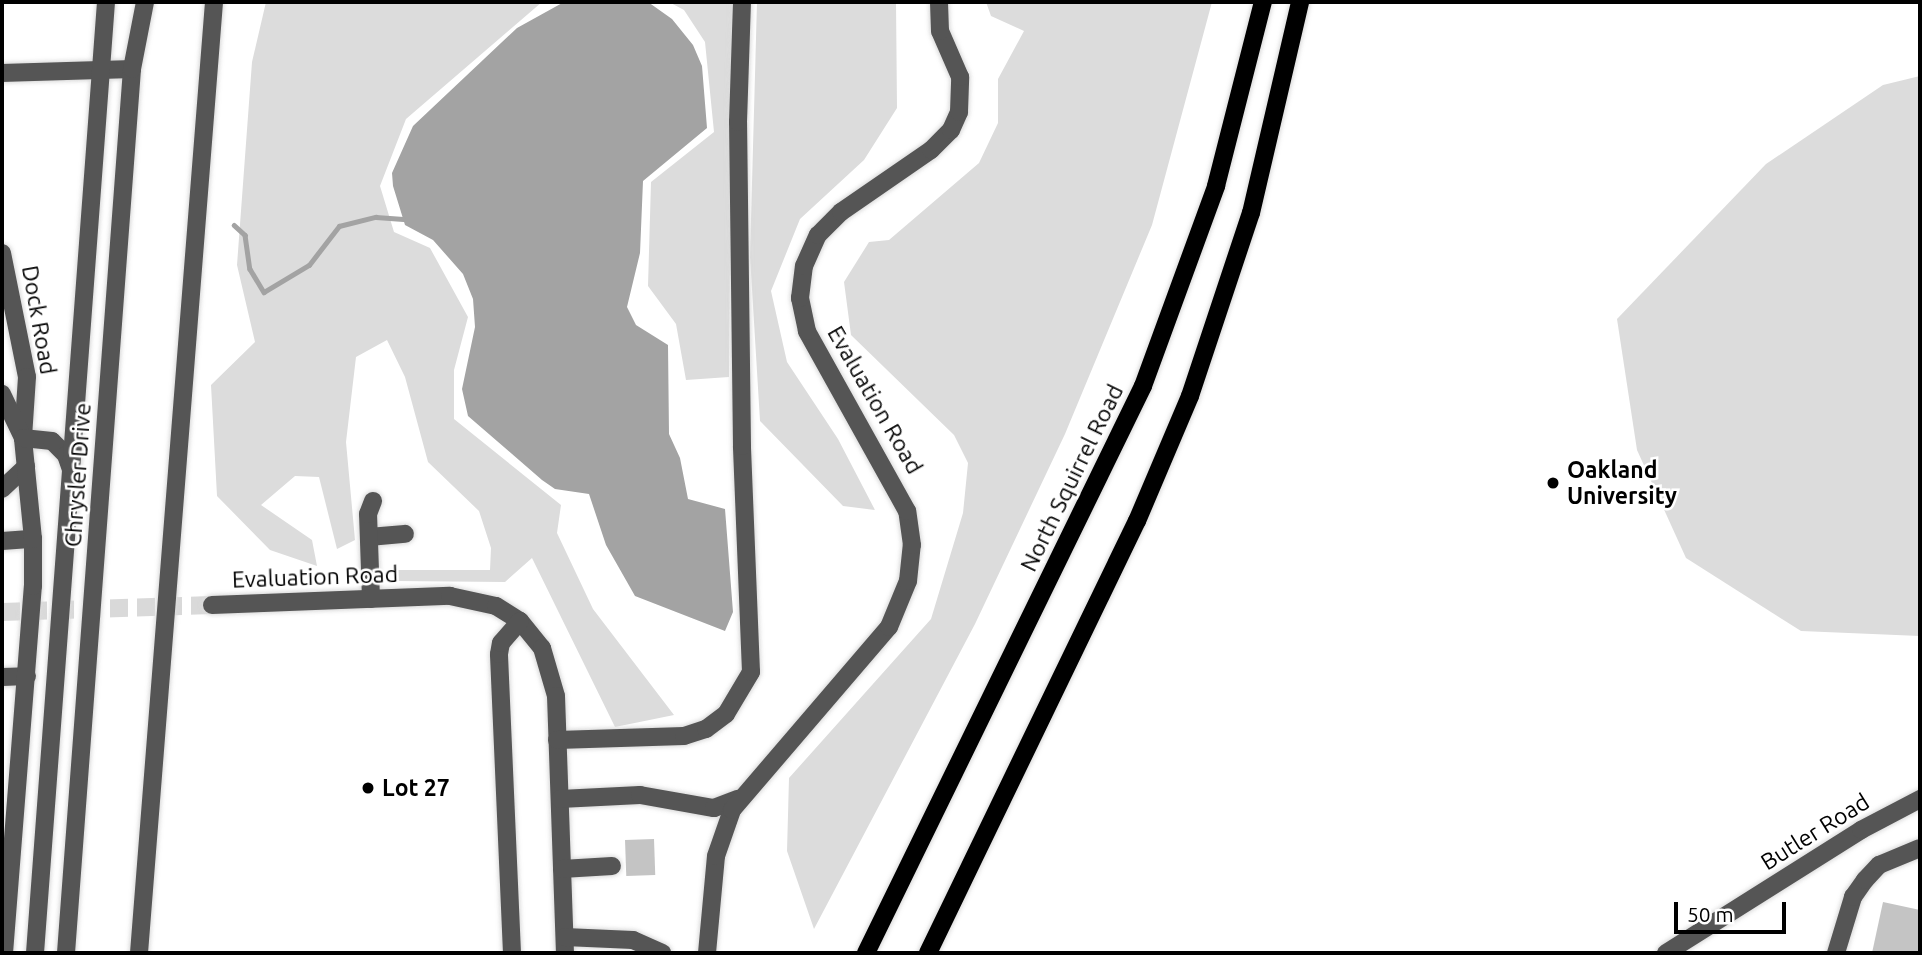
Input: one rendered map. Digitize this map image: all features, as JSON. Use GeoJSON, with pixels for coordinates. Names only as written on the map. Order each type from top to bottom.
{"type":"FeatureCollection","features":[{"type":"Feature","properties":{"kind":"main road","name":"North Squirrel Road"},"geometry":{"type":"LineString","coordinates":[[866,953],[1143,386],[1216,186],[1263,2]]}},
{"type":"Feature","properties":{"kind":"main road"},"geometry":{"type":"LineString","coordinates":[[928,953],[1137,521],[1190,396],[1251,213],[1300,2]]}},
{"type":"Feature","properties":{"kind":"street","name":"Chrysler Drive"},"geometry":{"type":"LineString","coordinates":[[35,953],[73,473],[106,2]]}},
{"type":"Feature","properties":{"kind":"street","name":"Chrysler Drive"},"geometry":{"type":"LineString","coordinates":[[66,953],[132,69],[145,2]]}},
{"type":"Feature","properties":{"kind":"street"},"geometry":{"type":"LineString","coordinates":[[139,953],[214,2]]}},
{"type":"Feature","properties":{"kind":"street"},"geometry":{"type":"LineString","coordinates":[[557,740],[695,733],[726,715],[751,672],[742,446],[738,136],[742,2]]}},
{"type":"Feature","properties":{"kind":"street","name":"Evaluation Road"},"geometry":{"type":"LineString","coordinates":[[707,953],[716,856],[725,824],[742,796],[889,627],[908,582],[912,545],[906,511],[807,331],[800,298],[804,266],[818,235],[841,212],[931,150],[951,130],[959,112],[960,77],[940,31],[939,2]]}},
{"type":"Feature","properties":{"kind":"street"},"geometry":{"type":"LineString","coordinates":[[2,73],[132,69]]}},
{"type":"Feature","properties":{"kind":"street","name":"Dock Road"},"geometry":{"type":"LineString","coordinates":[[2,253],[10,339],[27,377],[23,438],[33,540],[26,676],[4,953]]}},
{"type":"Feature","properties":{"kind":"street","name":"Dock Road"},"geometry":{"type":"LineString","coordinates":[[2,394],[23,438]]}},
{"type":"Feature","properties":{"kind":"street"},"geometry":{"type":"LineString","coordinates":[[23,438],[52,442],[66,455],[73,473]]}},
{"type":"Feature","properties":{"kind":"street"},"geometry":{"type":"LineString","coordinates":[[2,489],[26,467]]}},
{"type":"Feature","properties":{"kind":"street"},"geometry":{"type":"LineString","coordinates":[[371,599],[369,537],[373,501]]}},
{"type":"Feature","properties":{"kind":"street"},"geometry":{"type":"LineString","coordinates":[[369,537],[405,534]]}},
{"type":"Feature","properties":{"kind":"street"},"geometry":{"type":"LineString","coordinates":[[2,541],[33,540]]}},
{"type":"Feature","properties":{"kind":"street","name":"Evaluation Road"},"geometry":{"type":"LineString","coordinates":[[212,605],[471,598],[520,621],[542,648],[551,671],[557,740],[565,945],[633,940],[662,953]]}},
{"type":"Feature","properties":{"kind":"street"},"geometry":{"type":"LineString","coordinates":[[512,953],[499,654],[501,643],[520,621]]}},
{"type":"Feature","properties":{"kind":"street"},"geometry":{"type":"LineString","coordinates":[[2,677],[26,676]]}},
{"type":"Feature","properties":{"kind":"street","name":"Evaluation Road"},"geometry":{"type":"LineString","coordinates":[[560,799],[639,796],[714,808],[742,796]]}},
{"type":"Feature","properties":{"kind":"street","name":"Butler Road"},"geometry":{"type":"LineString","coordinates":[[1666,953],[1861,830],[1920,799]]}},
{"type":"Feature","properties":{"kind":"street"},"geometry":{"type":"LineString","coordinates":[[1836,953],[1853,897],[1865,880],[1879,866],[1920,848]]}},
{"type":"Feature","properties":{"kind":"street"},"geometry":{"type":"LineString","coordinates":[[562,869],[612,866]]}},
{"type":"Feature","properties":{"kind":"shaded area"},"geometry":{"type":"Polygon","coordinates":[[[266,2],[542,2],[406,119],[380,186],[394,232],[430,248],[468,317],[454,370],[454,419],[561,505],[557,533],[593,609],[674,715],[615,727],[532,558],[505,582],[394,581],[395,570],[490,570],[491,548],[479,511],[428,462],[405,377],[387,340],[356,357],[346,442],[355,540],[337,549],[319,477],[295,476],[261,505],[312,540],[317,566],[270,550],[217,496],[211,385],[255,342],[237,265],[252,62],[266,2]]]}},
{"type":"Feature","properties":{"kind":"shaded area"},"geometry":{"type":"Polygon","coordinates":[[[564,2],[648,2],[672,19],[693,45],[702,66],[707,128],[643,181],[640,253],[627,307],[636,325],[668,345],[669,434],[680,458],[688,499],[725,509],[733,612],[725,631],[635,596],[606,545],[589,494],[555,489],[468,416],[462,389],[475,327],[473,299],[463,274],[433,240],[405,225],[393,186],[392,173],[413,126],[517,28],[564,2]]]}},
{"type":"Feature","properties":{"kind":"shaded area"},"geometry":{"type":"Polygon","coordinates":[[[669,2],[732,2],[729,377],[686,380],[676,324],[648,286],[651,182],[714,132],[705,42],[684,10],[669,2]]]}},
{"type":"Feature","properties":{"kind":"shaded area"},"geometry":{"type":"Polygon","coordinates":[[[757,2],[896,2],[897,108],[864,160],[800,219],[771,291],[787,362],[838,439],[875,510],[843,506],[760,421],[750,256],[757,2]]]}},
{"type":"Feature","properties":{"kind":"shaded area"},"geometry":{"type":"Polygon","coordinates":[[[986,2],[1212,2],[1152,225],[1065,434],[975,624],[814,929],[787,851],[789,778],[931,619],[963,513],[968,463],[954,435],[851,335],[844,282],[869,242],[889,240],[979,163],[998,123],[998,79],[1024,31],[991,16],[986,2]]]}},
{"type":"Feature","properties":{"kind":"shaded area"},"geometry":{"type":"Polygon","coordinates":[[[1920,76],[1920,636],[1801,631],[1686,558],[1637,450],[1617,319],[1766,164],[1883,85],[1920,76]]]}},
{"type":"Feature","properties":{"kind":"building"},"geometry":{"type":"Polygon","coordinates":[[[654,839],[655,875],[626,876],[625,840],[654,839]]]}},
{"type":"Feature","properties":{"kind":"building"},"geometry":{"type":"Polygon","coordinates":[[[1883,902],[1920,910],[1920,953],[1872,953],[1883,902]]]}},
{"type":"Feature","properties":{"kind":"waterway"},"geometry":{"type":"LineString","coordinates":[[234,225],[245,235],[250,269],[264,292],[309,265],[339,226],[376,217],[403,219]]}},
{"type":"Feature","properties":{"kind":"tunnel"},"geometry":{"type":"LineString","coordinates":[[2,612],[212,605]]}},
{"type":"Feature","properties":{"kind":"place","name":"Oakland University"},"geometry":{"type":"Point","coordinates":[1553,483]}},
{"type":"Feature","properties":{"kind":"place","name":"Lot 27"},"geometry":{"type":"Point","coordinates":[368,788]}}]}
